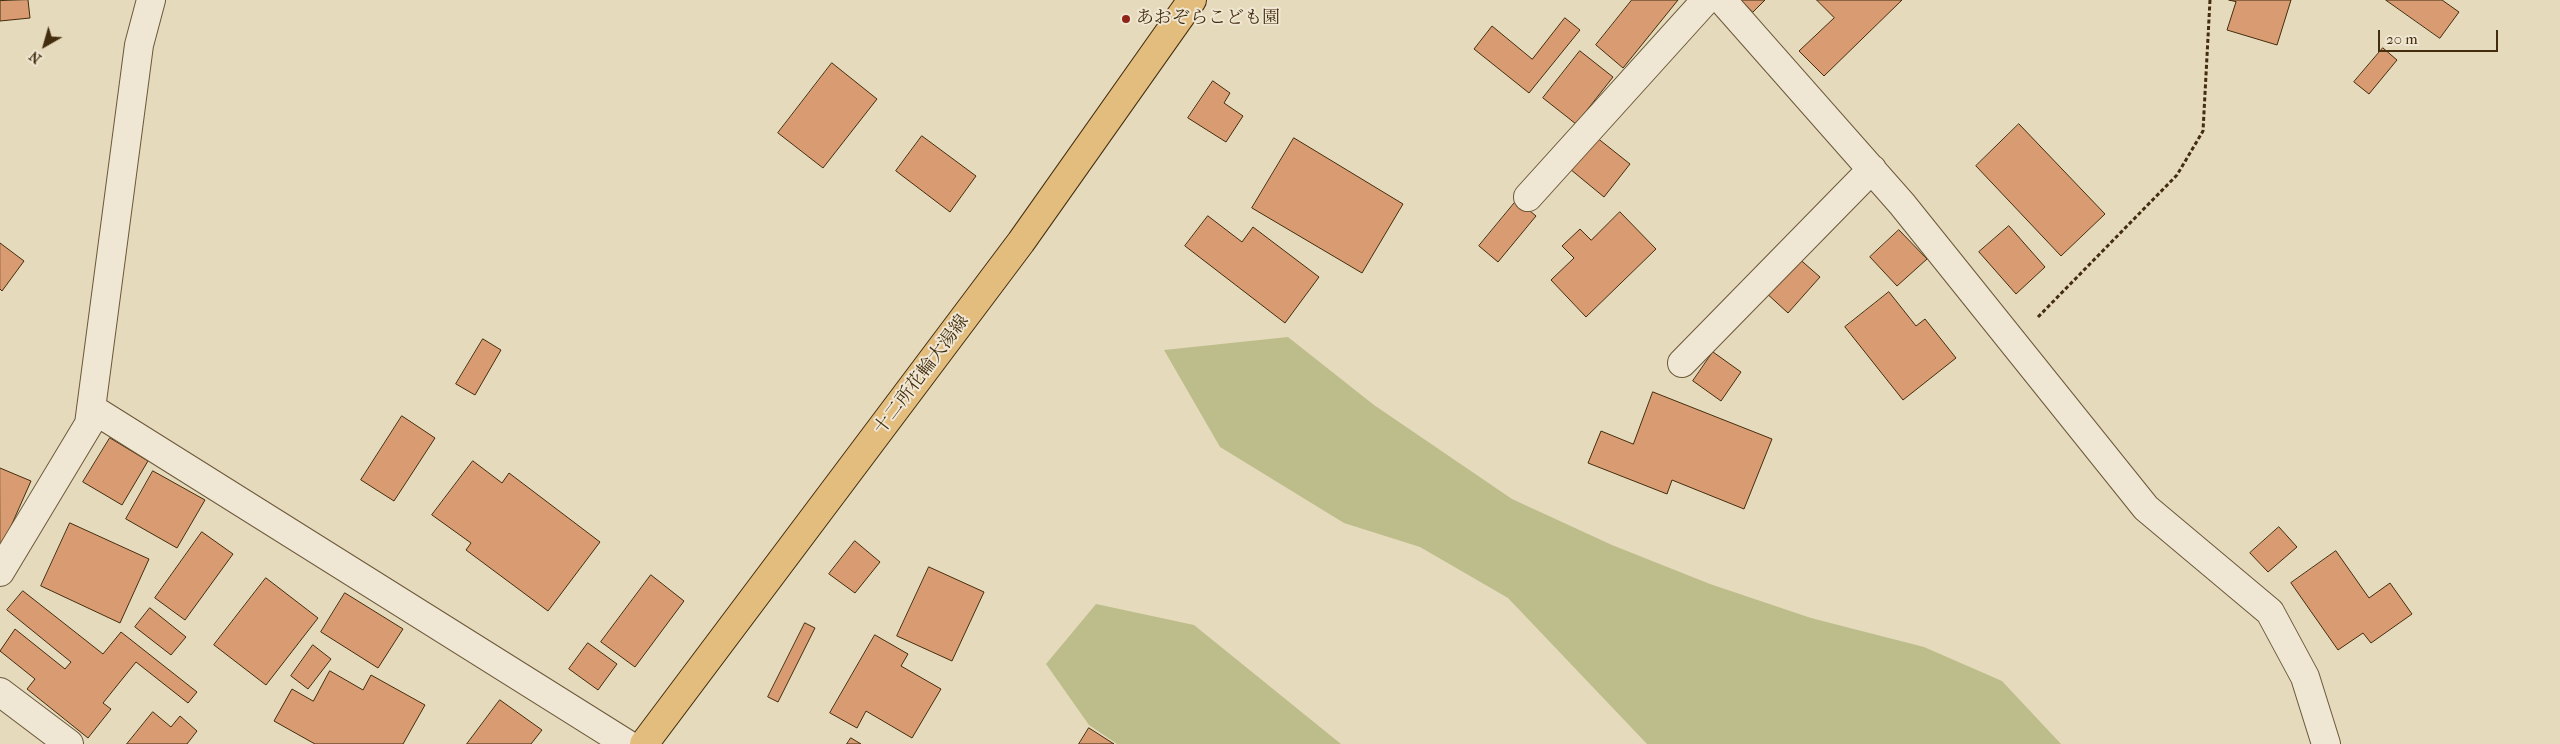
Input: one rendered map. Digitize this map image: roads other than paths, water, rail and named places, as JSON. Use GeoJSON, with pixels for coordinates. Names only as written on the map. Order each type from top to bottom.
{"type":"FeatureCollection","features":[{"type":"Feature","properties":{"kind":"main road","name":"十二所花輪大湯線"},"geometry":{"type":"LineString","coordinates":[[644,744],[1021,242],[1192,0]]}},
{"type":"Feature","properties":{"kind":"street"},"geometry":{"type":"LineString","coordinates":[[0,572],[89,424],[139,44],[151,0]]}},
{"type":"Feature","properties":{"kind":"street"},"geometry":{"type":"LineString","coordinates":[[1528,197],[1706,0]]}},
{"type":"Feature","properties":{"kind":"street"},"geometry":{"type":"LineString","coordinates":[[1722,0],[1872,169],[2146,508],[2270,612],[2305,677],[2326,744]]}},
{"type":"Feature","properties":{"kind":"street"},"geometry":{"type":"LineString","coordinates":[[1682,363],[1872,169]]}},
{"type":"Feature","properties":{"kind":"street"},"geometry":{"type":"LineString","coordinates":[[91,408],[627,744]]}},
{"type":"Feature","properties":{"kind":"street"},"geometry":{"type":"LineString","coordinates":[[0,692],[69,744]]}},
{"type":"Feature","properties":{"kind":"place","name":"あおぞらこども園"},"geometry":{"type":"Point","coordinates":[1126,19]}}]}
